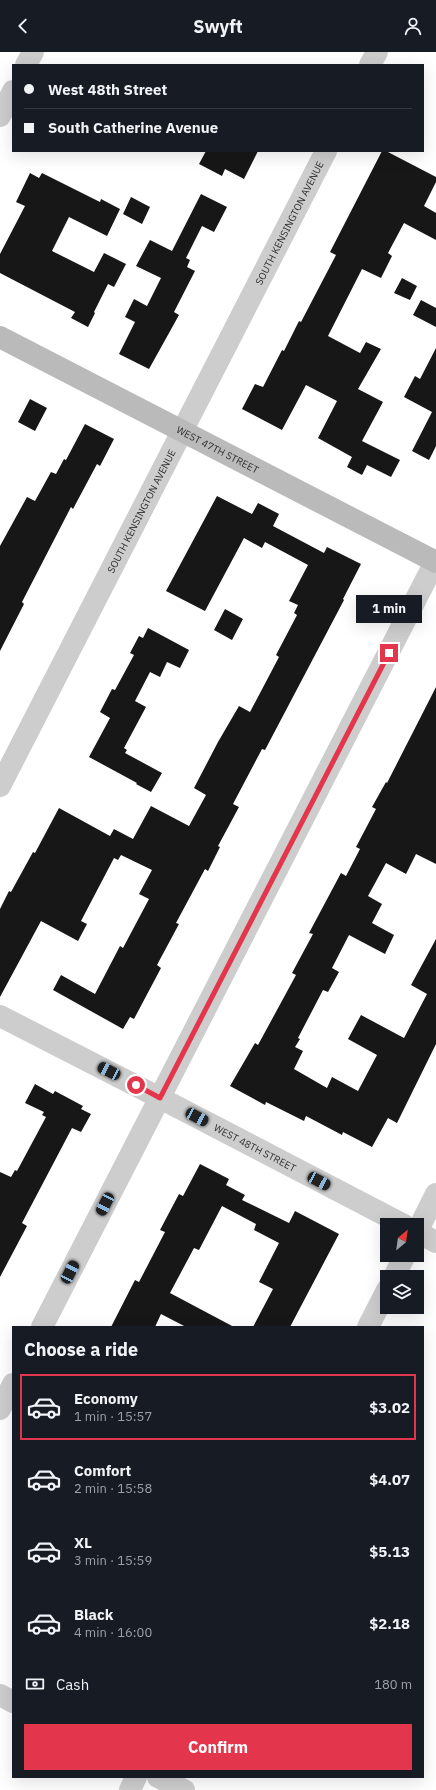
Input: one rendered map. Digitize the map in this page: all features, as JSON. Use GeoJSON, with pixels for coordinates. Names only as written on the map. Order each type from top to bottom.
{"type":"FeatureCollection","features":[{"type":"Feature","properties":{"kind":"main road","name":"WEST 47TH STREET"},"geometry":{"type":"LineString","coordinates":[[0,337],[436,561]]}},
{"type":"Feature","properties":{"kind":"street"},"geometry":{"type":"LineString","coordinates":[[27,64],[33,52]]}},
{"type":"Feature","properties":{"kind":"street"},"geometry":{"type":"LineString","coordinates":[[371,64],[377,52]]}},
{"type":"Feature","properties":{"kind":"street"},"geometry":{"type":"LineString","coordinates":[[0,116],[12,93]]}},
{"type":"Feature","properties":{"kind":"street","name":"SOUTH KENSINGTON AVENUE"},"geometry":{"type":"LineString","coordinates":[[0,786],[325,152]]}},
{"type":"Feature","properties":{"kind":"street"},"geometry":{"type":"LineString","coordinates":[[43,1326],[436,561]]}},
{"type":"Feature","properties":{"kind":"street","name":"WEST 48TH STREET"},"geometry":{"type":"LineString","coordinates":[[0,1016],[391,1218]]}},
{"type":"Feature","properties":{"kind":"street"},"geometry":{"type":"LineString","coordinates":[[424,1218],[436,1194]]}},
{"type":"Feature","properties":{"kind":"street"},"geometry":{"type":"LineString","coordinates":[[424,1236],[436,1242]]}},
{"type":"Feature","properties":{"kind":"street"},"geometry":{"type":"LineString","coordinates":[[369,1326],[380,1304]]}},
{"type":"Feature","properties":{"kind":"street"},"geometry":{"type":"LineString","coordinates":[[0,1409],[12,1386]]}},
{"type":"Feature","properties":{"kind":"street"},"geometry":{"type":"LineString","coordinates":[[0,1695],[12,1701]]}},
{"type":"Feature","properties":{"kind":"street"},"geometry":{"type":"LineString","coordinates":[[130,1790],[136,1778]]}},
{"type":"Feature","properties":{"kind":"street"},"geometry":{"type":"LineString","coordinates":[[160,1778],[184,1790]]}},
{"type":"Feature","properties":{"kind":"building"},"geometry":{"type":"Polygon","coordinates":[[[205,152],[258,152],[244,179],[225,169],[222,176],[199,164],[205,152]]]}},
{"type":"Feature","properties":{"kind":"building"},"geometry":{"type":"Polygon","coordinates":[[[381,152],[388,152],[436,177],[436,182],[424,206],[436,213],[436,240],[404,223],[388,253],[392,256],[381,278],[362,269],[328,336],[360,353],[366,342],[381,349],[358,389],[383,402],[362,441],[400,460],[391,477],[367,465],[362,475],[347,467],[352,457],[318,438],[337,401],[306,385],[282,430],[242,409],[255,384],[263,387],[282,350],[284,351],[299,321],[301,322],[336,255],[330,252],[381,152]]]}},
{"type":"Feature","properties":{"kind":"building"},"geometry":{"type":"Polygon","coordinates":[[[30,173],[39,178],[42,173],[100,202],[101,199],[120,209],[107,236],[69,217],[52,251],[94,272],[104,253],[126,264],[114,287],[108,284],[88,327],[71,318],[75,312],[0,273],[0,254],[25,206],[16,202],[30,173]]]}},
{"type":"Feature","properties":{"kind":"building"},"geometry":{"type":"Polygon","coordinates":[[[201,194],[227,207],[214,232],[202,226],[186,258],[190,260],[187,267],[195,271],[174,312],[179,315],[149,369],[119,354],[135,322],[125,317],[134,299],[147,306],[161,278],[136,266],[150,240],[172,251],[201,194]]]}},
{"type":"Feature","properties":{"kind":"building"},"geometry":{"type":"Polygon","coordinates":[[[131,197],[150,207],[142,224],[123,214],[131,197]]]}},
{"type":"Feature","properties":{"kind":"building"},"geometry":{"type":"Polygon","coordinates":[[[402,278],[417,286],[410,300],[394,293],[402,278]]]}},
{"type":"Feature","properties":{"kind":"building"},"geometry":{"type":"Polygon","coordinates":[[[421,300],[436,308],[436,327],[413,315],[421,300]]]}},
{"type":"Feature","properties":{"kind":"building"},"geometry":{"type":"Polygon","coordinates":[[[436,348],[436,446],[429,460],[412,451],[432,412],[404,397],[415,376],[420,379],[436,348]]]}},
{"type":"Feature","properties":{"kind":"building"},"geometry":{"type":"Polygon","coordinates":[[[30,399],[47,408],[35,431],[18,422],[30,399]]]}},
{"type":"Feature","properties":{"kind":"building"},"geometry":{"type":"Polygon","coordinates":[[[85,424],[114,439],[100,466],[97,464],[73,509],[71,507],[22,602],[24,604],[0,651],[0,546],[27,497],[35,501],[51,472],[56,474],[64,459],[66,460],[85,424]]]}},
{"type":"Feature","properties":{"kind":"building"},"geometry":{"type":"Polygon","coordinates":[[[217,496],[252,514],[258,503],[279,514],[273,526],[324,553],[327,547],[361,564],[343,599],[344,600],[265,750],[262,749],[233,804],[239,807],[218,846],[220,847],[208,871],[205,869],[176,923],[179,924],[157,965],[161,968],[134,1019],[130,1017],[123,1029],[53,990],[61,975],[95,994],[120,946],[123,948],[149,899],[139,894],[152,870],[121,855],[118,860],[114,858],[81,921],[87,924],[78,941],[41,921],[0,997],[0,909],[9,891],[11,892],[33,852],[35,853],[59,808],[110,836],[114,829],[133,839],[151,806],[189,826],[206,795],[194,788],[218,742],[239,706],[250,712],[279,657],[276,655],[297,615],[294,613],[298,605],[289,601],[308,565],[265,542],[262,548],[244,538],[205,611],[166,591],[217,496]]]}},
{"type":"Feature","properties":{"kind":"building"},"geometry":{"type":"Polygon","coordinates":[[[225,609],[243,619],[232,640],[214,630],[225,609]]]}},
{"type":"Feature","properties":{"kind":"building"},"geometry":{"type":"Polygon","coordinates":[[[148,628],[189,650],[180,668],[167,662],[160,677],[150,672],[135,701],[146,707],[124,748],[127,750],[125,753],[162,773],[151,792],[89,757],[110,718],[100,712],[112,689],[115,690],[134,655],[130,653],[139,636],[143,638],[148,628]]]}},
{"type":"Feature","properties":{"kind":"building"},"geometry":{"type":"Polygon","coordinates":[[[436,687],[436,864],[416,854],[406,874],[386,863],[368,896],[382,904],[372,923],[394,935],[385,954],[349,935],[332,968],[339,972],[328,992],[323,990],[298,1038],[300,1039],[295,1047],[303,1051],[294,1069],[327,1088],[332,1077],[358,1091],[377,1055],[348,1039],[361,1015],[404,1038],[427,994],[411,985],[436,939],[436,1044],[397,1123],[388,1118],[372,1147],[343,1132],[342,1135],[306,1116],[304,1121],[266,1102],[265,1105],[230,1086],[255,1043],[258,1045],[296,975],[292,973],[313,934],[309,933],[341,873],[346,876],[360,849],[356,847],[376,809],[372,807],[386,782],[387,783],[436,687]]]}},
{"type":"Feature","properties":{"kind":"building"},"geometry":{"type":"Polygon","coordinates":[[[35,1084],[53,1094],[55,1091],[83,1106],[81,1109],[91,1114],[81,1132],[72,1128],[22,1223],[27,1226],[0,1277],[0,1172],[11,1177],[15,1170],[17,1171],[46,1117],[42,1115],[44,1112],[25,1103],[35,1084]]]}},
{"type":"Feature","properties":{"kind":"building"},"geometry":{"type":"Polygon","coordinates":[[[200,1164],[229,1179],[226,1185],[245,1195],[242,1200],[289,1223],[295,1211],[339,1234],[291,1326],[254,1326],[273,1289],[259,1282],[279,1243],[254,1230],[256,1224],[222,1206],[199,1250],[194,1248],[170,1293],[232,1326],[184,1326],[161,1314],[155,1326],[112,1326],[135,1280],[139,1282],[165,1232],[160,1230],[179,1194],[183,1196],[200,1164]]]}},
{"type":"Feature","properties":{"kind":"route"},"geometry":{"type":"LineString","coordinates":[[136,1085],[160,1098],[389,653]]}}]}
